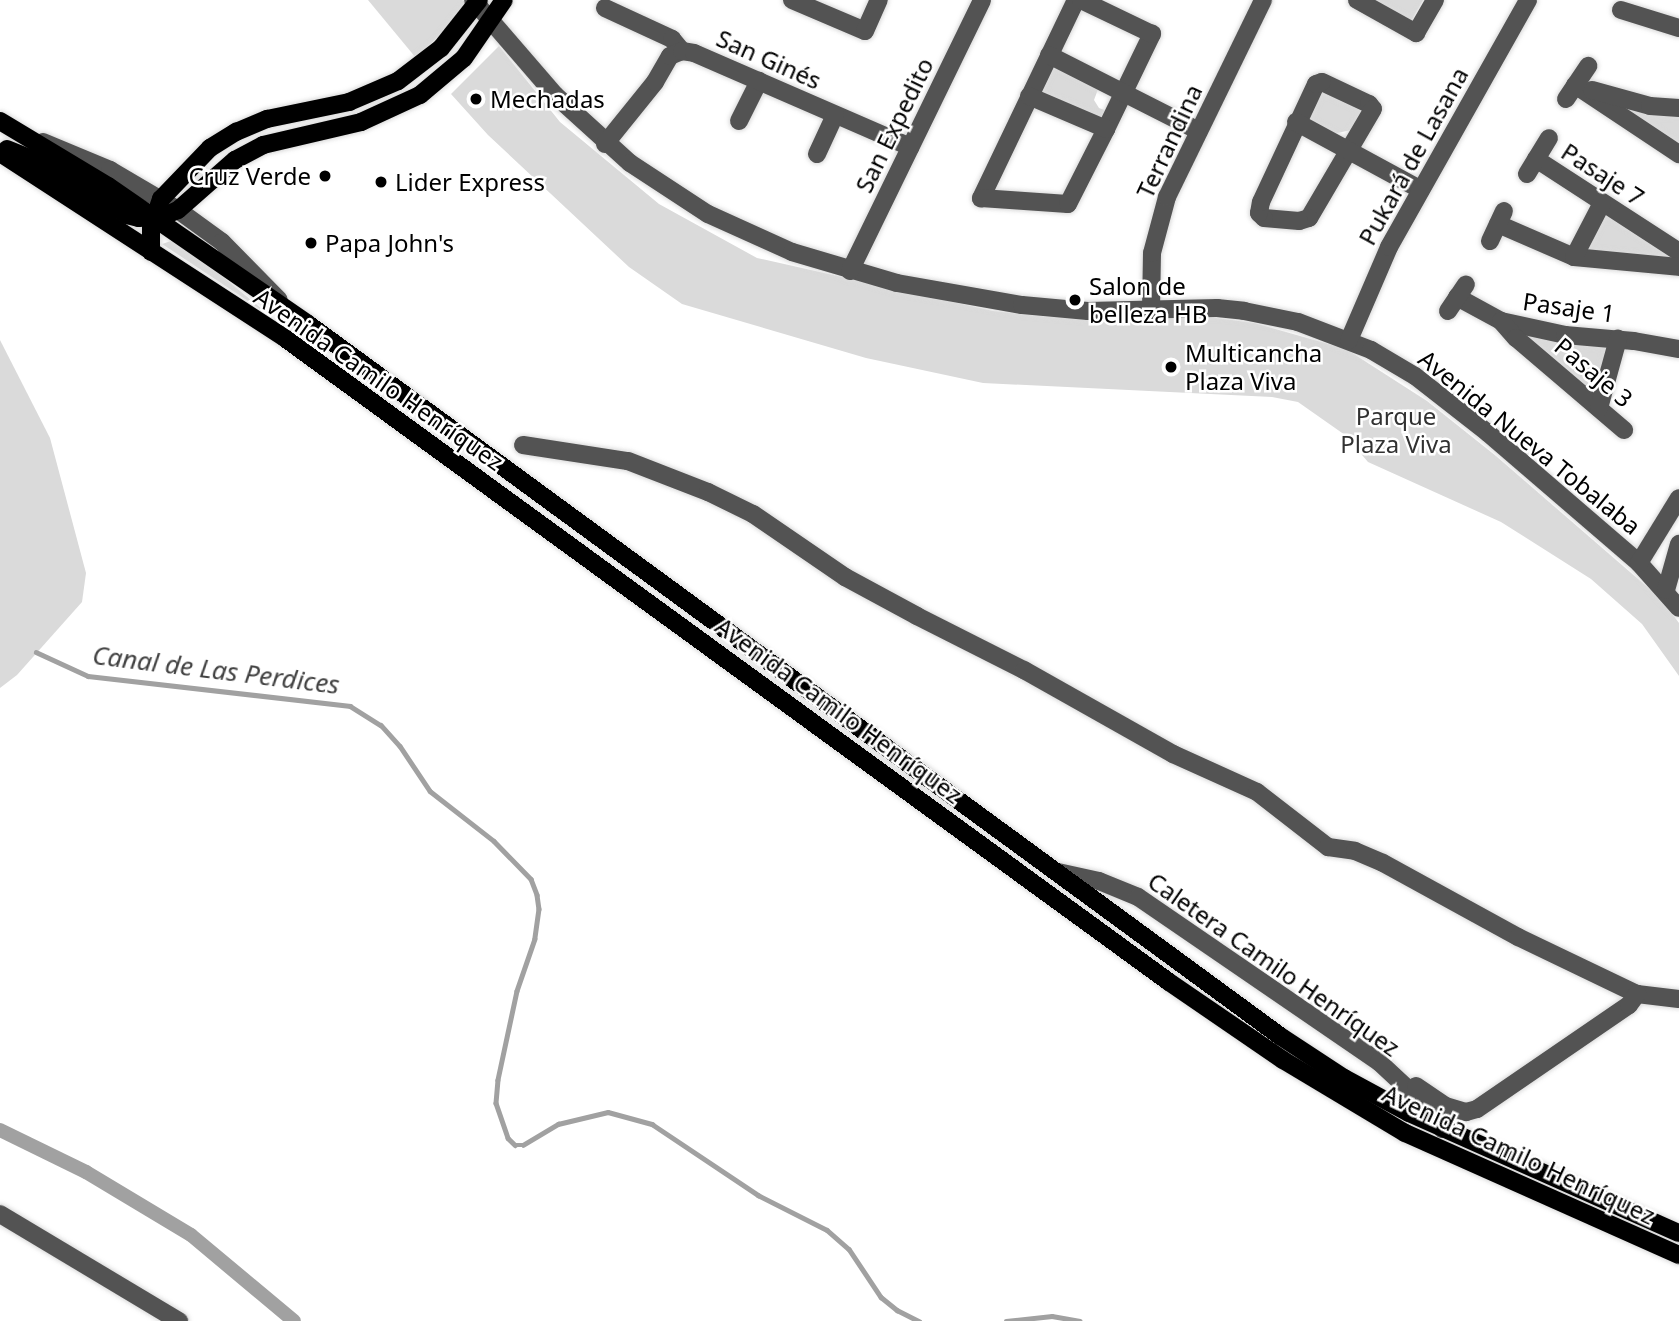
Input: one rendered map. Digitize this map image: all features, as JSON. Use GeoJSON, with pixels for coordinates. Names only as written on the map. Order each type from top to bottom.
{"type":"FeatureCollection","features":[{"type":"Feature","properties":{"kind":"main road"},"geometry":{"type":"LineString","coordinates":[[0,147],[54,169],[127,215],[154,217],[178,209],[223,169],[249,152],[277,139],[362,122],[401,106],[452,69],[491,21],[504,0]]}},
{"type":"Feature","properties":{"kind":"main road"},"geometry":{"type":"LineString","coordinates":[[151,252],[154,217],[161,199],[211,148],[250,125],[349,102],[398,81],[441,48],[476,1]]}},
{"type":"Feature","properties":{"kind":"main road","name":"Avenida Camilo Henríquez"},"geometry":{"type":"LineString","coordinates":[[0,121],[154,217],[288,311],[1280,1037],[1365,1090],[1442,1129],[1679,1233]]}},
{"type":"Feature","properties":{"kind":"main road"},"geometry":{"type":"LineString","coordinates":[[211,148],[213,159],[223,169]]}},
{"type":"Feature","properties":{"kind":"main road","name":"Avenida Camilo Henríquez"},"geometry":{"type":"LineString","coordinates":[[0,153],[286,339],[1169,982],[1283,1060],[1405,1133],[1679,1255]]}},
{"type":"Feature","properties":{"kind":"street"},"geometry":{"type":"LineString","coordinates":[[792,0],[865,31],[878,0]]}},
{"type":"Feature","properties":{"kind":"street","name":"San Expedito"},"geometry":{"type":"LineString","coordinates":[[850,271],[982,0]]}},
{"type":"Feature","properties":{"kind":"street"},"geometry":{"type":"LineString","coordinates":[[1078,0],[1152,34],[1125,91],[1068,204],[981,198],[1078,0]]}},
{"type":"Feature","properties":{"kind":"street","name":"Terrandina"},"geometry":{"type":"LineString","coordinates":[[1151,310],[1152,253],[1161,215],[1263,0]]}},
{"type":"Feature","properties":{"kind":"street"},"geometry":{"type":"LineString","coordinates":[[1357,1],[1416,33],[1435,0]]}},
{"type":"Feature","properties":{"kind":"street","name":"Pukará de Lasana"},"geometry":{"type":"LineString","coordinates":[[1349,340],[1389,247],[1528,0]]}},
{"type":"Feature","properties":{"kind":"street","name":"Avenida Nueva Tobalaba"},"geometry":{"type":"LineString","coordinates":[[476,1],[555,95],[605,144],[655,181],[726,223],[792,252],[850,271],[944,293],[1022,305],[1088,311],[1244,311],[1298,322],[1349,340],[1394,362],[1452,404],[1639,563],[1666,590],[1679,608]]}},
{"type":"Feature","properties":{"kind":"street"},"geometry":{"type":"LineString","coordinates":[[605,8],[672,39],[682,51]]}},
{"type":"Feature","properties":{"kind":"street"},"geometry":{"type":"LineString","coordinates":[[1620,11],[1679,28]]}},
{"type":"Feature","properties":{"kind":"street","name":"San Ginés"},"geometry":{"type":"LineString","coordinates":[[605,144],[655,82],[670,56],[682,51],[694,52],[910,147]]}},
{"type":"Feature","properties":{"kind":"street"},"geometry":{"type":"LineString","coordinates":[[1049,55],[1125,91],[1199,131]]}},
{"type":"Feature","properties":{"kind":"street"},"geometry":{"type":"LineString","coordinates":[[1570,92],[1588,66]]}},
{"type":"Feature","properties":{"kind":"street"},"geometry":{"type":"LineString","coordinates":[[739,121],[759,81]]}},
{"type":"Feature","properties":{"kind":"street"},"geometry":{"type":"LineString","coordinates":[[1322,82],[1372,106],[1309,218],[1299,221],[1264,218],[1259,213],[1261,202],[1296,122],[1316,84],[1322,82]]}},
{"type":"Feature","properties":{"kind":"street"},"geometry":{"type":"LineString","coordinates":[[1570,92],[1650,106],[1679,108]]}},
{"type":"Feature","properties":{"kind":"street"},"geometry":{"type":"LineString","coordinates":[[1570,92],[1679,154]]}},
{"type":"Feature","properties":{"kind":"street"},"geometry":{"type":"LineString","coordinates":[[1029,96],[1106,129]]}},
{"type":"Feature","properties":{"kind":"street"},"geometry":{"type":"LineString","coordinates":[[817,154],[835,115]]}},
{"type":"Feature","properties":{"kind":"street"},"geometry":{"type":"LineString","coordinates":[[1296,122],[1421,190]]}},
{"type":"Feature","properties":{"kind":"street","name":"Avenida Camilo Henríquez"},"geometry":{"type":"LineString","coordinates":[[30,138],[86,158],[178,209],[239,257],[288,311]]}},
{"type":"Feature","properties":{"kind":"street","name":"Pasaje 7"},"geometry":{"type":"LineString","coordinates":[[1549,138],[1531,167],[1602,203],[1679,252]]}},
{"type":"Feature","properties":{"kind":"street"},"geometry":{"type":"LineString","coordinates":[[1574,257],[1602,203]]}},
{"type":"Feature","properties":{"kind":"street"},"geometry":{"type":"LineString","coordinates":[[1490,241],[1501,218],[1574,257],[1679,267]]}},
{"type":"Feature","properties":{"kind":"street","name":"Pasaje 1"},"geometry":{"type":"LineString","coordinates":[[1457,297],[1501,321],[1565,335],[1618,339],[1679,349]]}},
{"type":"Feature","properties":{"kind":"street","name":"Pasaje 3"},"geometry":{"type":"LineString","coordinates":[[1501,321],[1516,338],[1624,430]]}},
{"type":"Feature","properties":{"kind":"street"},"geometry":{"type":"LineString","coordinates":[[1599,408],[1618,339]]}},
{"type":"Feature","properties":{"kind":"street"},"geometry":{"type":"LineString","coordinates":[[523,445],[628,461],[665,474],[753,514],[845,576],[1024,670],[1173,754],[1257,792],[1328,847],[1355,850],[1383,863],[1518,937],[1637,994],[1679,999]]}},
{"type":"Feature","properties":{"kind":"street"},"geometry":{"type":"LineString","coordinates":[[1639,563],[1679,498]]}},
{"type":"Feature","properties":{"kind":"street"},"geometry":{"type":"LineString","coordinates":[[1666,590],[1679,544]]}},
{"type":"Feature","properties":{"kind":"street","name":"Caletera Camilo Henríquez"},"geometry":{"type":"LineString","coordinates":[[1058,872],[1100,881],[1138,897],[1379,1062],[1424,1104],[1442,1129]]}},
{"type":"Feature","properties":{"kind":"street"},"geometry":{"type":"LineString","coordinates":[[1379,1062],[1446,1106],[1466,1112],[1488,1103],[1629,1005],[1637,994]]}},
{"type":"Feature","properties":{"kind":"street"},"geometry":{"type":"LineString","coordinates":[[0,1214],[179,1321]]}},
{"type":"Feature","properties":{"kind":"green space"},"geometry":{"type":"Polygon","coordinates":[[[368,0],[462,0],[469,6],[416,58],[368,0]]]}},
{"type":"Feature","properties":{"kind":"green space"},"geometry":{"type":"Polygon","coordinates":[[[1364,0],[1423,0],[1410,23],[1364,0]]]}},
{"type":"Feature","properties":{"kind":"green space","name":"Parque Plaza Viva"},"geometry":{"type":"Polygon","coordinates":[[[499,46],[560,122],[659,204],[757,258],[993,311],[1049,317],[1216,318],[1254,323],[1346,349],[1427,401],[1496,456],[1660,598],[1679,623],[1679,676],[1642,624],[1591,579],[1501,522],[1368,462],[1345,435],[1298,402],[1272,397],[983,383],[866,358],[682,304],[629,267],[488,135],[451,94],[499,46]]]}},
{"type":"Feature","properties":{"kind":"green space"},"geometry":{"type":"Polygon","coordinates":[[[1055,62],[1100,84],[1094,100],[1099,108],[1107,111],[1100,120],[1039,94],[1055,62]]]}},
{"type":"Feature","properties":{"kind":"green space"},"geometry":{"type":"Polygon","coordinates":[[[1322,85],[1369,108],[1351,130],[1333,134],[1304,120],[1322,85]]]}},
{"type":"Feature","properties":{"kind":"green space"},"geometry":{"type":"Polygon","coordinates":[[[1611,99],[1679,112],[1679,148],[1611,99]]]}},
{"type":"Feature","properties":{"kind":"green space"},"geometry":{"type":"Polygon","coordinates":[[[1601,211],[1679,262],[1584,250],[1601,211]]]}},
{"type":"Feature","properties":{"kind":"green space"},"geometry":{"type":"Polygon","coordinates":[[[174,240],[199,257],[269,315],[162,244],[174,240]]]}},
{"type":"Feature","properties":{"kind":"green space"},"geometry":{"type":"Polygon","coordinates":[[[1503,324],[1617,343],[1599,409],[1503,324]]]}},
{"type":"Feature","properties":{"kind":"green space"},"geometry":{"type":"Polygon","coordinates":[[[0,340],[50,438],[86,573],[82,602],[17,675],[0,688],[0,340]]]}},
{"type":"Feature","properties":{"kind":"waterway","name":"Canal de Las Perdices"},"geometry":{"type":"LineString","coordinates":[[36,652],[88,676],[350,706],[381,725],[400,746],[430,791],[494,841],[531,879],[537,895],[539,909],[535,939],[517,991],[498,1080],[496,1103],[508,1138],[515,1145],[523,1145],[558,1124],[608,1112],[652,1124],[758,1195],[827,1230],[849,1249],[881,1297],[897,1310],[919,1321]]}},
{"type":"Feature","properties":{"kind":"waterway"},"geometry":{"type":"LineString","coordinates":[[0,1130],[86,1172],[191,1235],[294,1321]]}},
{"type":"Feature","properties":{"kind":"waterway","name":"Canal de Las Perdices"},"geometry":{"type":"LineString","coordinates":[[1006,1321],[1052,1316],[1080,1321]]}},
{"type":"Feature","properties":{"kind":"place","name":"Mechadas"},"geometry":{"type":"Point","coordinates":[476,99]}},
{"type":"Feature","properties":{"kind":"place","name":"Cruz Verde"},"geometry":{"type":"Point","coordinates":[325,176]}},
{"type":"Feature","properties":{"kind":"place","name":"Lider Express"},"geometry":{"type":"Point","coordinates":[381,182]}},
{"type":"Feature","properties":{"kind":"place","name":"Papa John's"},"geometry":{"type":"Point","coordinates":[311,243]}},
{"type":"Feature","properties":{"kind":"place","name":"Salon de belleza HB"},"geometry":{"type":"Point","coordinates":[1075,300]}},
{"type":"Feature","properties":{"kind":"place","name":"Multicancha Plaza Viva"},"geometry":{"type":"Point","coordinates":[1171,367]}}]}
